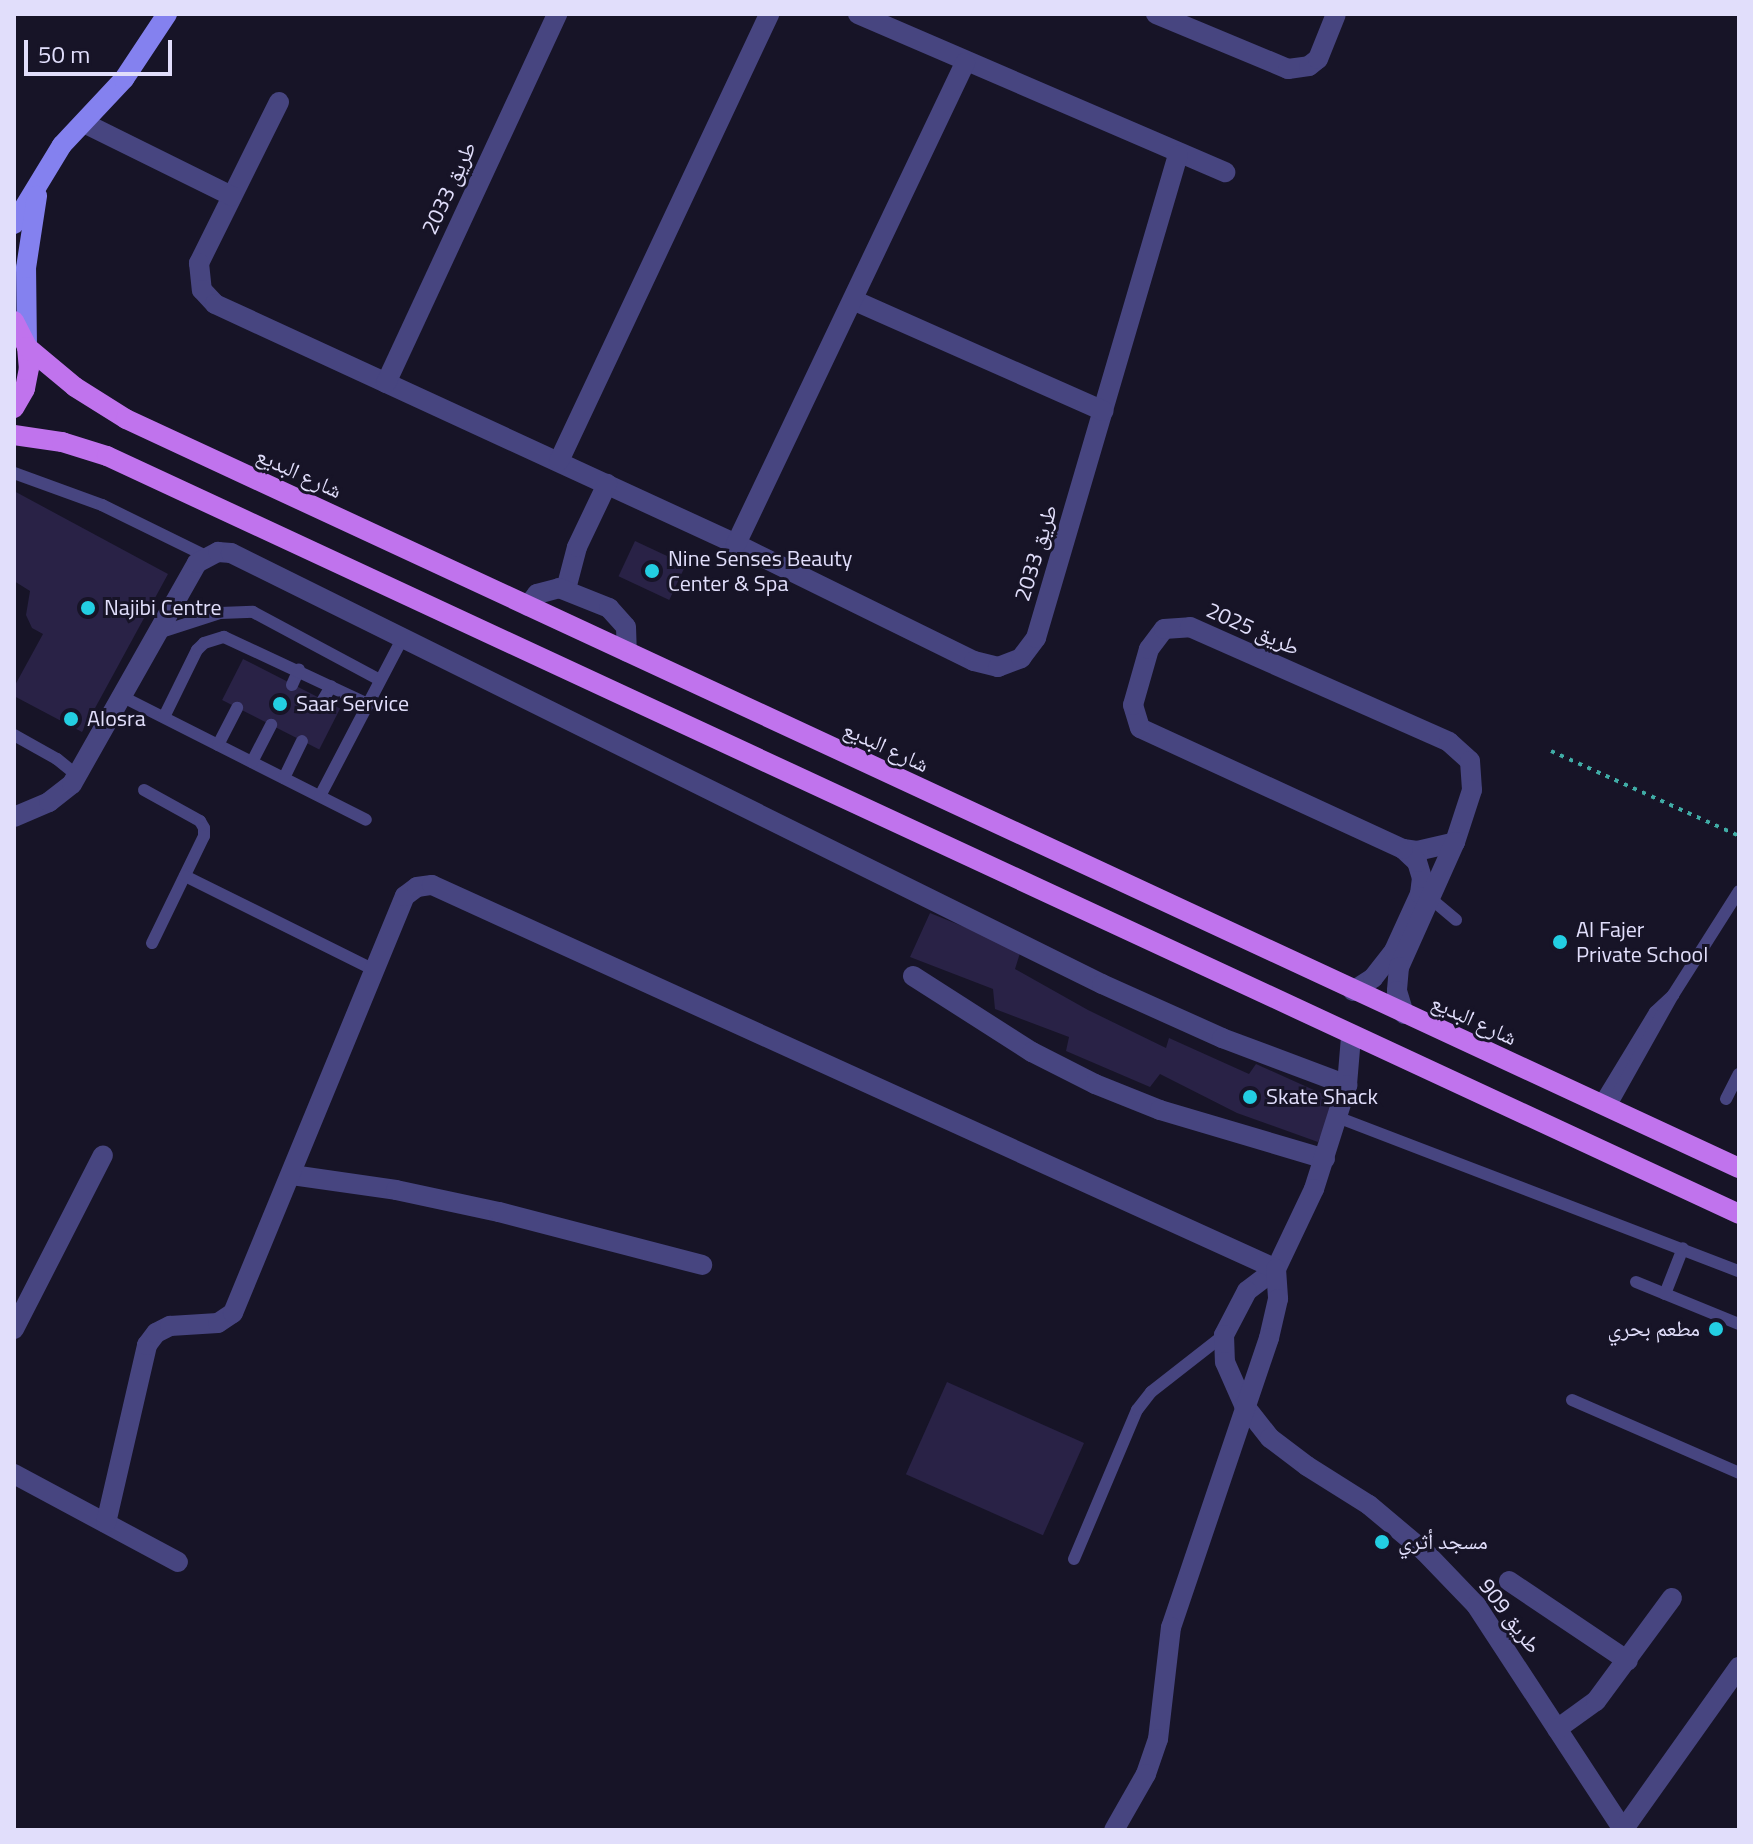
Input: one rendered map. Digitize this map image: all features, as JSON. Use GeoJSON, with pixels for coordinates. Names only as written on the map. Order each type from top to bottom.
{"type":"FeatureCollection","features":[{"type":"Feature","properties":{"kind":"main road"},"geometry":{"type":"LineString","coordinates":[[14,321],[27,347],[29,368],[25,389],[14,408]]}},
{"type":"Feature","properties":{"kind":"main road","name":"شارع البديع"},"geometry":{"type":"LineString","coordinates":[[27,347],[75,387],[126,419],[1739,1168]]}},
{"type":"Feature","properties":{"kind":"main road"},"geometry":{"type":"LineString","coordinates":[[14,435],[72,444],[107,456],[1351,1037],[1739,1214]]}},
{"type":"Feature","properties":{"kind":"street"},"geometry":{"type":"LineString","coordinates":[[14,224],[42,173],[62,145],[139,60],[167,14]]}},
{"type":"Feature","properties":{"kind":"street","name":"طريق 2033"},"geometry":{"type":"LineString","coordinates":[[386,383],[557,14]]}},
{"type":"Feature","properties":{"kind":"street"},"geometry":{"type":"LineString","coordinates":[[559,461],[769,14]]}},
{"type":"Feature","properties":{"kind":"street"},"geometry":{"type":"LineString","coordinates":[[858,14],[1178,155],[1225,172]]}},
{"type":"Feature","properties":{"kind":"street"},"geometry":{"type":"LineString","coordinates":[[1156,14],[1288,69],[1309,66],[1318,59],[1336,14]]}},
{"type":"Feature","properties":{"kind":"street"},"geometry":{"type":"LineString","coordinates":[[736,544],[965,63]]}},
{"type":"Feature","properties":{"kind":"street","name":"طريق 2033"},"geometry":{"type":"LineString","coordinates":[[279,102],[199,263],[199,281],[208,298],[736,544],[974,661],[998,667],[1010,665],[1030,649],[1036,638],[1178,155]]}},
{"type":"Feature","properties":{"kind":"street"},"geometry":{"type":"LineString","coordinates":[[84,123],[232,196]]}},
{"type":"Feature","properties":{"kind":"street"},"geometry":{"type":"LineString","coordinates":[[27,347],[26,268],[42,173]]}},
{"type":"Feature","properties":{"kind":"street"},"geometry":{"type":"LineString","coordinates":[[853,300],[1103,411]]}},
{"type":"Feature","properties":{"kind":"street"},"geometry":{"type":"LineString","coordinates":[[566,589],[577,547],[607,484]]}},
{"type":"Feature","properties":{"kind":"street"},"geometry":{"type":"LineString","coordinates":[[15,816],[49,802],[78,776],[190,573],[206,556],[231,553],[1102,984],[1222,1038],[1347,1085]]}},
{"type":"Feature","properties":{"kind":"street"},"geometry":{"type":"LineString","coordinates":[[528,606],[544,590],[566,589],[616,613],[626,627],[627,652]]}},
{"type":"Feature","properties":{"kind":"street","name":"طريق 2025"},"geometry":{"type":"LineString","coordinates":[[1404,1014],[1397,991],[1399,967],[1455,842],[1474,780],[1470,761],[1457,747],[1190,627],[1172,626],[1157,635],[1149,649],[1133,705],[1136,721],[1146,734],[1403,849],[1424,851],[1455,842]]}},
{"type":"Feature","properties":{"kind":"street"},"geometry":{"type":"LineString","coordinates":[[1353,991],[1373,978],[1388,961],[1420,894],[1421,870],[1403,849]]}},
{"type":"Feature","properties":{"kind":"street"},"geometry":{"type":"LineString","coordinates":[[106,1523],[147,1345],[156,1333],[170,1326],[218,1323],[233,1313],[405,896],[417,887],[432,885],[1276,1269]]}},
{"type":"Feature","properties":{"kind":"street"},"geometry":{"type":"LineString","coordinates":[[913,976],[1008,1038],[1095,1084],[1160,1110],[1325,1159]]}},
{"type":"Feature","properties":{"kind":"street"},"geometry":{"type":"LineString","coordinates":[[1114,1830],[1146,1774],[1158,1739],[1171,1627],[1275,1317],[1276,1269],[1325,1159],[1347,1085],[1351,1037]]}},
{"type":"Feature","properties":{"kind":"street"},"geometry":{"type":"LineString","coordinates":[[14,1329],[103,1155]]}},
{"type":"Feature","properties":{"kind":"street"},"geometry":{"type":"LineString","coordinates":[[292,1175],[396,1190],[484,1209],[702,1265]]}},
{"type":"Feature","properties":{"kind":"street"},"geometry":{"type":"LineString","coordinates":[[1224,1335],[1247,1291],[1276,1269]]}},
{"type":"Feature","properties":{"kind":"street","name":"طريق 909"},"geometry":{"type":"LineString","coordinates":[[1224,1335],[1225,1362],[1244,1405],[1270,1438],[1307,1466],[1369,1505],[1435,1563],[1476,1605],[1623,1830]]}},
{"type":"Feature","properties":{"kind":"street"},"geometry":{"type":"LineString","coordinates":[[14,1474],[178,1562]]}},
{"type":"Feature","properties":{"kind":"street"},"geometry":{"type":"LineString","coordinates":[[1509,1581],[1628,1661]]}},
{"type":"Feature","properties":{"kind":"street"},"geometry":{"type":"LineString","coordinates":[[1557,1729],[1596,1701],[1672,1598]]}},
{"type":"Feature","properties":{"kind":"street"},"geometry":{"type":"LineString","coordinates":[[1623,1830],[1739,1667]]}},
{"type":"Feature","properties":{"kind":"lane"},"geometry":{"type":"LineString","coordinates":[[14,473],[48,483],[206,556]]}},
{"type":"Feature","properties":{"kind":"lane"},"geometry":{"type":"LineString","coordinates":[[155,634],[220,613],[253,612],[380,680]]}},
{"type":"Feature","properties":{"kind":"lane"},"geometry":{"type":"LineString","coordinates":[[164,717],[197,650],[204,643],[224,637],[265,653],[368,704]]}},
{"type":"Feature","properties":{"kind":"lane"},"geometry":{"type":"LineString","coordinates":[[320,796],[403,637]]}},
{"type":"Feature","properties":{"kind":"lane"},"geometry":{"type":"LineString","coordinates":[[257,667],[265,653]]}},
{"type":"Feature","properties":{"kind":"lane"},"geometry":{"type":"LineString","coordinates":[[292,685],[299,669]]}},
{"type":"Feature","properties":{"kind":"lane"},"geometry":{"type":"LineString","coordinates":[[323,700],[331,686]]}},
{"type":"Feature","properties":{"kind":"lane"},"geometry":{"type":"LineString","coordinates":[[123,697],[366,820]]}},
{"type":"Feature","properties":{"kind":"lane"},"geometry":{"type":"LineString","coordinates":[[218,745],[237,708]]}},
{"type":"Feature","properties":{"kind":"lane"},"geometry":{"type":"LineString","coordinates":[[252,762],[271,725]]}},
{"type":"Feature","properties":{"kind":"lane"},"geometry":{"type":"LineString","coordinates":[[14,735],[57,759],[78,776]]}},
{"type":"Feature","properties":{"kind":"lane"},"geometry":{"type":"LineString","coordinates":[[284,778],[302,741]]}},
{"type":"Feature","properties":{"kind":"lane"},"geometry":{"type":"LineString","coordinates":[[144,790],[200,821],[204,828],[204,836],[152,943]]}},
{"type":"Feature","properties":{"kind":"lane"},"geometry":{"type":"LineString","coordinates":[[185,876],[374,970]]}},
{"type":"Feature","properties":{"kind":"lane"},"geometry":{"type":"LineString","coordinates":[[1430,898],[1456,920]]}},
{"type":"Feature","properties":{"kind":"lane"},"geometry":{"type":"LineString","coordinates":[[1604,1107],[1737,898]]}},
{"type":"Feature","properties":{"kind":"lane"},"geometry":{"type":"LineString","coordinates":[[1726,1099],[1739,1074]]}},
{"type":"Feature","properties":{"kind":"lane"},"geometry":{"type":"LineString","coordinates":[[1337,1117],[1739,1271]]}},
{"type":"Feature","properties":{"kind":"lane"},"geometry":{"type":"LineString","coordinates":[[1665,1294],[1683,1248]]}},
{"type":"Feature","properties":{"kind":"lane"},"geometry":{"type":"LineString","coordinates":[[1636,1282],[1739,1324]]}},
{"type":"Feature","properties":{"kind":"lane"},"geometry":{"type":"LineString","coordinates":[[1074,1559],[1137,1410],[1151,1392],[1224,1335]]}},
{"type":"Feature","properties":{"kind":"lane"},"geometry":{"type":"LineString","coordinates":[[1572,1400],[1739,1473]]}},
{"type":"Feature","properties":{"kind":"path"},"geometry":{"type":"LineString","coordinates":[[1551,751],[1739,836]]}},
{"type":"Feature","properties":{"kind":"building","name":"Najibi Centre"},"geometry":{"type":"Polygon","coordinates":[[[14,491],[168,574],[82,732],[14,696],[14,687],[43,634],[32,628],[26,615],[30,591],[14,581],[14,491]]]}},
{"type":"Feature","properties":{"kind":"building","name":"Nine Senses Beauty Center & Spa"},"geometry":{"type":"Polygon","coordinates":[[[635,541],[686,565],[669,600],[619,576],[635,541]]]}},
{"type":"Feature","properties":{"kind":"building","name":"Saar Service"},"geometry":{"type":"Polygon","coordinates":[[[243,659],[340,708],[319,749],[222,700],[243,659]]]}},
{"type":"Feature","properties":{"kind":"building"},"geometry":{"type":"Polygon","coordinates":[[[930,913],[1021,950],[1015,969],[1088,1010],[1166,1048],[1169,1038],[1249,1074],[1256,1064],[1336,1100],[1318,1142],[1237,1113],[1160,1074],[1150,1087],[1066,1051],[1069,1037],[995,1009],[993,989],[910,957],[930,913]]]}},
{"type":"Feature","properties":{"kind":"building"},"geometry":{"type":"Polygon","coordinates":[[[947,1382],[1084,1443],[1043,1535],[906,1474],[947,1382]]]}},
{"type":"Feature","properties":{"kind":"place","name":"Nine Senses Beauty Center & Spa"},"geometry":{"type":"Point","coordinates":[652,571]}},
{"type":"Feature","properties":{"kind":"place","name":"Najibi Centre"},"geometry":{"type":"Point","coordinates":[88,608]}},
{"type":"Feature","properties":{"kind":"place","name":"Saar Service"},"geometry":{"type":"Point","coordinates":[280,704]}},
{"type":"Feature","properties":{"kind":"place","name":"Alosra"},"geometry":{"type":"Point","coordinates":[71,719]}},
{"type":"Feature","properties":{"kind":"place","name":"Al Fajer Private School"},"geometry":{"type":"Point","coordinates":[1560,942]}},
{"type":"Feature","properties":{"kind":"place","name":"Skate Shack"},"geometry":{"type":"Point","coordinates":[1250,1097]}},
{"type":"Feature","properties":{"kind":"place","name":"مطعم بحري"},"geometry":{"type":"Point","coordinates":[1716,1329]}},
{"type":"Feature","properties":{"kind":"place","name":"مسجد أثري"},"geometry":{"type":"Point","coordinates":[1382,1542]}}]}
